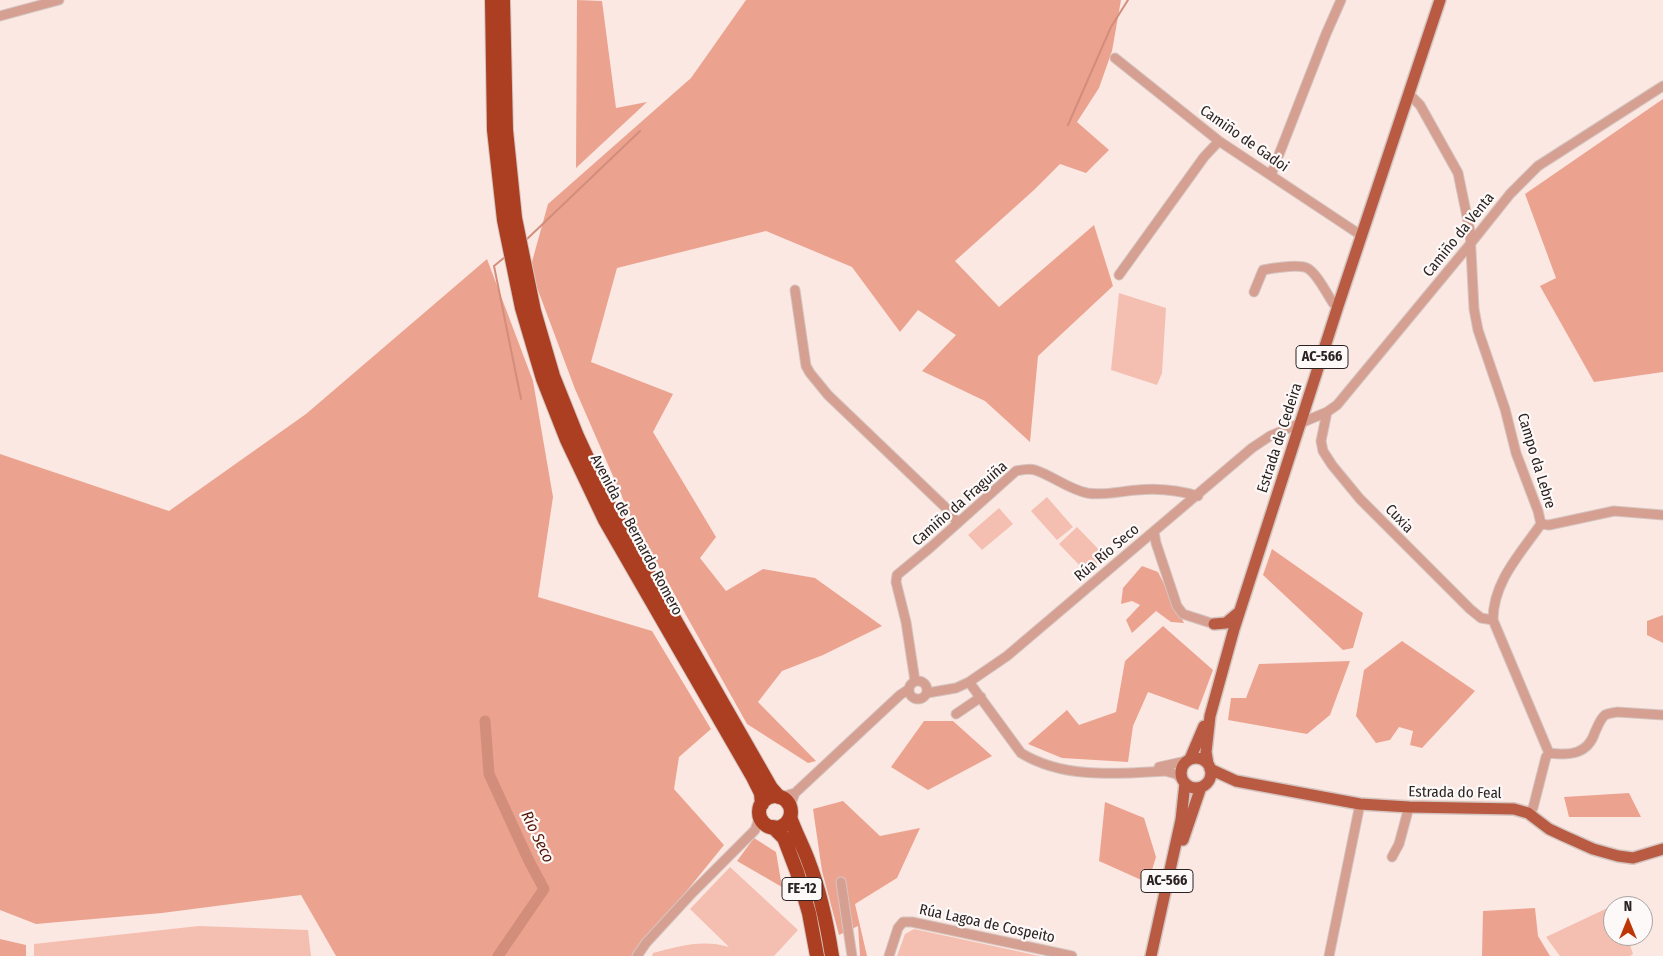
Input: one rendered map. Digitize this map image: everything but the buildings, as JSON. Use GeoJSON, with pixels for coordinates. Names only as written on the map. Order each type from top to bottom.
{"type":"FeatureCollection","features":[{"type":"Feature","properties":{"kind":"highway","name":"Avenida de Bernardo Romero"},"geometry":{"type":"LineString","coordinates":[[492,0],[494,130],[503,211],[522,308],[543,379],[566,440],[605,520],[753,777],[761,793],[764,821]]}},
{"type":"Feature","properties":{"kind":"highway","name":"Avenida de Bernardo Romero"},"geometry":{"type":"LineString","coordinates":[[503,0],[506,130],[515,218],[534,312],[553,376],[577,436],[608,503],[771,788],[785,804]]}},
{"type":"Feature","properties":{"kind":"highway"},"geometry":{"type":"LineString","coordinates":[[770,798],[785,804],[782,826],[764,821],[770,798]]}},
{"type":"Feature","properties":{"kind":"highway","name":"FE-12"},"geometry":{"type":"LineString","coordinates":[[785,804],[808,860],[818,892],[832,956]]}},
{"type":"Feature","properties":{"kind":"highway","name":"FE-12"},"geometry":{"type":"LineString","coordinates":[[764,821],[784,838],[797,872],[809,913],[817,956]]}},
{"type":"Feature","properties":{"kind":"main road","name":"Estrada de Cedeira"},"geometry":{"type":"LineString","coordinates":[[1209,766],[1206,752],[1210,716],[1229,645],[1338,306],[1440,0]]}},
{"type":"Feature","properties":{"kind":"main road"},"geometry":{"type":"LineString","coordinates":[[1214,624],[1226,623],[1232,620],[1239,612]]}},
{"type":"Feature","properties":{"kind":"main road"},"geometry":{"type":"LineString","coordinates":[[1214,624],[1234,629]]}},
{"type":"Feature","properties":{"kind":"main road"},"geometry":{"type":"LineString","coordinates":[[1214,624],[1223,629],[1229,645]]}},
{"type":"Feature","properties":{"kind":"main road","name":"Estrada de Cedeira"},"geometry":{"type":"LineString","coordinates":[[1188,760],[1210,716]]}},
{"type":"Feature","properties":{"kind":"main road"},"geometry":{"type":"LineString","coordinates":[[1156,956],[1184,837],[1203,786],[1210,779],[1209,766],[1200,758],[1188,760],[1181,770],[1183,781],[1193,788],[1203,786]]}},
{"type":"Feature","properties":{"kind":"main road","name":"Estrada do Feal"},"geometry":{"type":"LineString","coordinates":[[1209,766],[1236,781],[1360,804],[1409,807],[1514,808],[1528,813],[1549,829],[1564,836],[1618,856],[1633,858],[1663,849]]}},
{"type":"Feature","properties":{"kind":"main road","name":"AC-566"},"geometry":{"type":"LineString","coordinates":[[1151,956],[1181,820],[1183,781]]}},
{"type":"Feature","properties":{"kind":"main road","name":"Estrada do Feal"},"geometry":{"type":"LineString","coordinates":[[1203,786],[1236,781]]}},
{"type":"Feature","properties":{"kind":"street"},"geometry":{"type":"LineString","coordinates":[[0,16],[59,0]]}},
{"type":"Feature","properties":{"kind":"street"},"geometry":{"type":"LineString","coordinates":[[1271,176],[1341,0]]}},
{"type":"Feature","properties":{"kind":"street","name":"Camiño de Gadoi"},"geometry":{"type":"LineString","coordinates":[[1115,58],[1219,141],[1362,236]]}},
{"type":"Feature","properties":{"kind":"street","name":"Camiño da Venta"},"geometry":{"type":"LineString","coordinates":[[1300,424],[1327,412],[1337,405],[1510,194],[1538,166],[1663,86]]}},
{"type":"Feature","properties":{"kind":"street","name":"Campo da Lebre"},"geometry":{"type":"LineString","coordinates":[[1409,94],[1420,105],[1458,174],[1468,218],[1474,309],[1478,330],[1505,409],[1516,453],[1538,511],[1540,524],[1498,589],[1493,605],[1493,620],[1549,753]]}},
{"type":"Feature","properties":{"kind":"street"},"geometry":{"type":"LineString","coordinates":[[1119,275],[1204,157],[1219,141]]}},
{"type":"Feature","properties":{"kind":"street"},"geometry":{"type":"LineString","coordinates":[[1254,292],[1264,270],[1306,267],[1338,306]]}},
{"type":"Feature","properties":{"kind":"street"},"geometry":{"type":"LineString","coordinates":[[795,290],[806,366],[810,374],[828,395],[944,506],[958,523]]}},
{"type":"Feature","properties":{"kind":"street","name":"Cuxia"},"geometry":{"type":"LineString","coordinates":[[1327,412],[1321,441],[1322,451],[1332,465],[1360,499],[1470,609],[1481,618],[1493,620]]}},
{"type":"Feature","properties":{"kind":"street","name":"Rúa Río Seco"},"geometry":{"type":"LineString","coordinates":[[927,693],[956,688],[969,682],[1007,656],[1198,496],[1252,448],[1270,436],[1300,424]]}},
{"type":"Feature","properties":{"kind":"street","name":"Camiño da Fraguiña"},"geometry":{"type":"LineString","coordinates":[[912,685],[906,622],[896,582],[897,575],[1016,471],[1033,469],[1074,489],[1088,493],[1102,494],[1162,489],[1182,491],[1198,496]]}},
{"type":"Feature","properties":{"kind":"street"},"geometry":{"type":"LineString","coordinates":[[1540,524],[1550,525],[1614,511],[1663,515]]}},
{"type":"Feature","properties":{"kind":"street"},"geometry":{"type":"LineString","coordinates":[[1154,532],[1177,606],[1183,614],[1214,624]]}},
{"type":"Feature","properties":{"kind":"street"},"geometry":{"type":"LineString","coordinates":[[1143,541],[1153,546],[1160,556]]}},
{"type":"Feature","properties":{"kind":"street"},"geometry":{"type":"LineString","coordinates":[[785,804],[900,695],[912,685],[921,681],[926,685],[927,693],[920,699],[903,700],[876,718]]}},
{"type":"Feature","properties":{"kind":"street"},"geometry":{"type":"LineString","coordinates":[[969,682],[1020,753],[1030,759],[1082,773],[1165,771],[1176,774],[1183,781]]}},
{"type":"Feature","properties":{"kind":"street"},"geometry":{"type":"LineString","coordinates":[[912,685],[909,693],[913,698]]}},
{"type":"Feature","properties":{"kind":"street"},"geometry":{"type":"LineString","coordinates":[[956,714],[981,698]]}},
{"type":"Feature","properties":{"kind":"street"},"geometry":{"type":"LineString","coordinates":[[1528,813],[1533,808],[1546,757],[1549,753],[1574,753],[1584,750],[1592,742],[1599,722],[1604,715],[1610,713],[1663,715]]}},
{"type":"Feature","properties":{"kind":"street"},"geometry":{"type":"LineString","coordinates":[[1129,773],[1188,760]]}},
{"type":"Feature","properties":{"kind":"street"},"geometry":{"type":"LineString","coordinates":[[1329,956],[1360,804]]}},
{"type":"Feature","properties":{"kind":"street"},"geometry":{"type":"LineString","coordinates":[[1392,857],[1399,844],[1409,807]]}},
{"type":"Feature","properties":{"kind":"street"},"geometry":{"type":"LineString","coordinates":[[637,956],[646,943],[693,892],[764,821]]}},
{"type":"Feature","properties":{"kind":"street"},"geometry":{"type":"LineString","coordinates":[[841,882],[852,956]]}},
{"type":"Feature","properties":{"kind":"street","name":"Rúa Lagoa de Cospeito"},"geometry":{"type":"LineString","coordinates":[[889,956],[898,928],[903,922],[912,922],[1072,956]]}},
{"type":"Feature","properties":{"kind":"shaded area"},"geometry":{"type":"Polygon","coordinates":[[[577,0],[602,1],[616,108],[647,102],[576,168],[577,0]]]}},
{"type":"Feature","properties":{"kind":"shaded area"},"geometry":{"type":"Polygon","coordinates":[[[746,0],[1121,0],[1112,51],[1099,88],[1077,122],[1109,150],[1086,173],[1060,164],[955,261],[999,307],[1094,225],[1113,286],[1038,356],[1030,442],[985,401],[922,371],[956,335],[918,310],[900,332],[852,267],[766,231],[617,268],[591,362],[673,394],[653,432],[716,537],[700,558],[726,591],[763,569],[815,578],[882,626],[823,655],[782,671],[758,702],[816,761],[808,763],[747,724],[630,515],[575,389],[530,269],[548,204],[691,78],[746,0]]]}},
{"type":"Feature","properties":{"kind":"shaded area"},"geometry":{"type":"Polygon","coordinates":[[[1663,99],[1663,372],[1594,382],[1540,286],[1556,278],[1525,194],[1663,99]]]}},
{"type":"Feature","properties":{"kind":"shaded area"},"geometry":{"type":"Polygon","coordinates":[[[487,259],[533,381],[553,497],[538,597],[652,631],[711,729],[679,757],[674,789],[724,845],[634,956],[336,956],[301,895],[162,913],[36,924],[0,910],[0,454],[169,511],[306,414],[487,259]]]}},
{"type":"Feature","properties":{"kind":"shaded area"},"geometry":{"type":"Polygon","coordinates":[[[1119,293],[1166,308],[1162,373],[1157,385],[1111,370],[1119,293]]]}},
{"type":"Feature","properties":{"kind":"shaded area"},"geometry":{"type":"Polygon","coordinates":[[[1047,497],[1073,527],[1057,540],[1031,511],[1047,497]]]}},
{"type":"Feature","properties":{"kind":"shaded area"},"geometry":{"type":"Polygon","coordinates":[[[999,508],[1013,524],[982,550],[968,535],[999,508]]]}},
{"type":"Feature","properties":{"kind":"shaded area"},"geometry":{"type":"Polygon","coordinates":[[[1077,527],[1105,556],[1087,573],[1059,544],[1077,527]]]}},
{"type":"Feature","properties":{"kind":"shaded area"},"geometry":{"type":"Polygon","coordinates":[[[1272,549],[1363,613],[1353,648],[1343,650],[1263,575],[1272,549]]]}},
{"type":"Feature","properties":{"kind":"shaded area"},"geometry":{"type":"Polygon","coordinates":[[[1142,566],[1158,572],[1184,623],[1171,622],[1156,611],[1132,633],[1126,620],[1140,605],[1132,601],[1121,604],[1123,588],[1142,566]]]}},
{"type":"Feature","properties":{"kind":"shaded area"},"geometry":{"type":"Polygon","coordinates":[[[1663,615],[1663,643],[1647,635],[1647,621],[1663,615]]]}},
{"type":"Feature","properties":{"kind":"shaded area"},"geometry":{"type":"Polygon","coordinates":[[[1163,626],[1213,670],[1198,710],[1148,692],[1133,726],[1128,762],[1062,758],[1028,744],[1067,710],[1079,725],[1116,712],[1125,661],[1163,626]]]}},
{"type":"Feature","properties":{"kind":"shaded area"},"geometry":{"type":"Polygon","coordinates":[[[1402,641],[1475,691],[1422,748],[1410,745],[1413,731],[1399,727],[1390,740],[1376,743],[1356,716],[1364,670],[1402,641]]]}},
{"type":"Feature","properties":{"kind":"shaded area"},"geometry":{"type":"Polygon","coordinates":[[[1350,661],[1330,715],[1307,734],[1228,720],[1231,698],[1246,698],[1259,664],[1350,661]]]}},
{"type":"Feature","properties":{"kind":"shaded area"},"geometry":{"type":"Polygon","coordinates":[[[924,721],[953,721],[992,756],[928,790],[891,767],[924,721]]]}},
{"type":"Feature","properties":{"kind":"shaded area"},"geometry":{"type":"Polygon","coordinates":[[[1629,793],[1641,817],[1569,817],[1564,797],[1629,793]]]}},
{"type":"Feature","properties":{"kind":"shaded area"},"geometry":{"type":"Polygon","coordinates":[[[843,801],[880,836],[920,828],[897,878],[855,904],[867,956],[860,956],[858,926],[839,935],[822,871],[813,809],[843,801]]]}},
{"type":"Feature","properties":{"kind":"shaded area"},"geometry":{"type":"Polygon","coordinates":[[[1105,802],[1144,818],[1156,857],[1148,883],[1099,861],[1105,802]]]}},
{"type":"Feature","properties":{"kind":"shaded area"},"geometry":{"type":"Polygon","coordinates":[[[754,838],[776,852],[782,887],[737,861],[754,838]]]}},
{"type":"Feature","properties":{"kind":"shaded area"},"geometry":{"type":"Polygon","coordinates":[[[730,867],[798,930],[774,956],[652,956],[653,953],[691,944],[729,947],[690,909],[730,867]]]}},
{"type":"Feature","properties":{"kind":"shaded area"},"geometry":{"type":"Polygon","coordinates":[[[1535,908],[1538,936],[1550,956],[1482,956],[1483,911],[1535,908]]]}},
{"type":"Feature","properties":{"kind":"shaded area"},"geometry":{"type":"Polygon","coordinates":[[[1603,910],[1603,946],[1630,946],[1633,954],[1630,956],[1560,956],[1546,937],[1603,910]]]}},
{"type":"Feature","properties":{"kind":"shaded area"},"geometry":{"type":"Polygon","coordinates":[[[199,926],[308,930],[311,956],[34,956],[34,944],[199,926]]]}},
{"type":"Feature","properties":{"kind":"shaded area"},"geometry":{"type":"Polygon","coordinates":[[[914,929],[1040,956],[897,956],[905,934],[914,929]]]}},
{"type":"Feature","properties":{"kind":"shaded area"},"geometry":{"type":"Polygon","coordinates":[[[0,939],[26,945],[26,956],[0,956],[0,939]]]}},
{"type":"Feature","properties":{"kind":"waterway"},"geometry":{"type":"LineString","coordinates":[[1068,125],[1111,27],[1128,0]]}},
{"type":"Feature","properties":{"kind":"waterway"},"geometry":{"type":"LineString","coordinates":[[526,240],[640,131]]}},
{"type":"Feature","properties":{"kind":"waterway"},"geometry":{"type":"LineString","coordinates":[[505,257],[494,266],[521,399]]}},
{"type":"Feature","properties":{"kind":"waterway","name":"Río Seco"},"geometry":{"type":"LineString","coordinates":[[485,721],[489,774],[544,889],[498,956]]}}]}
